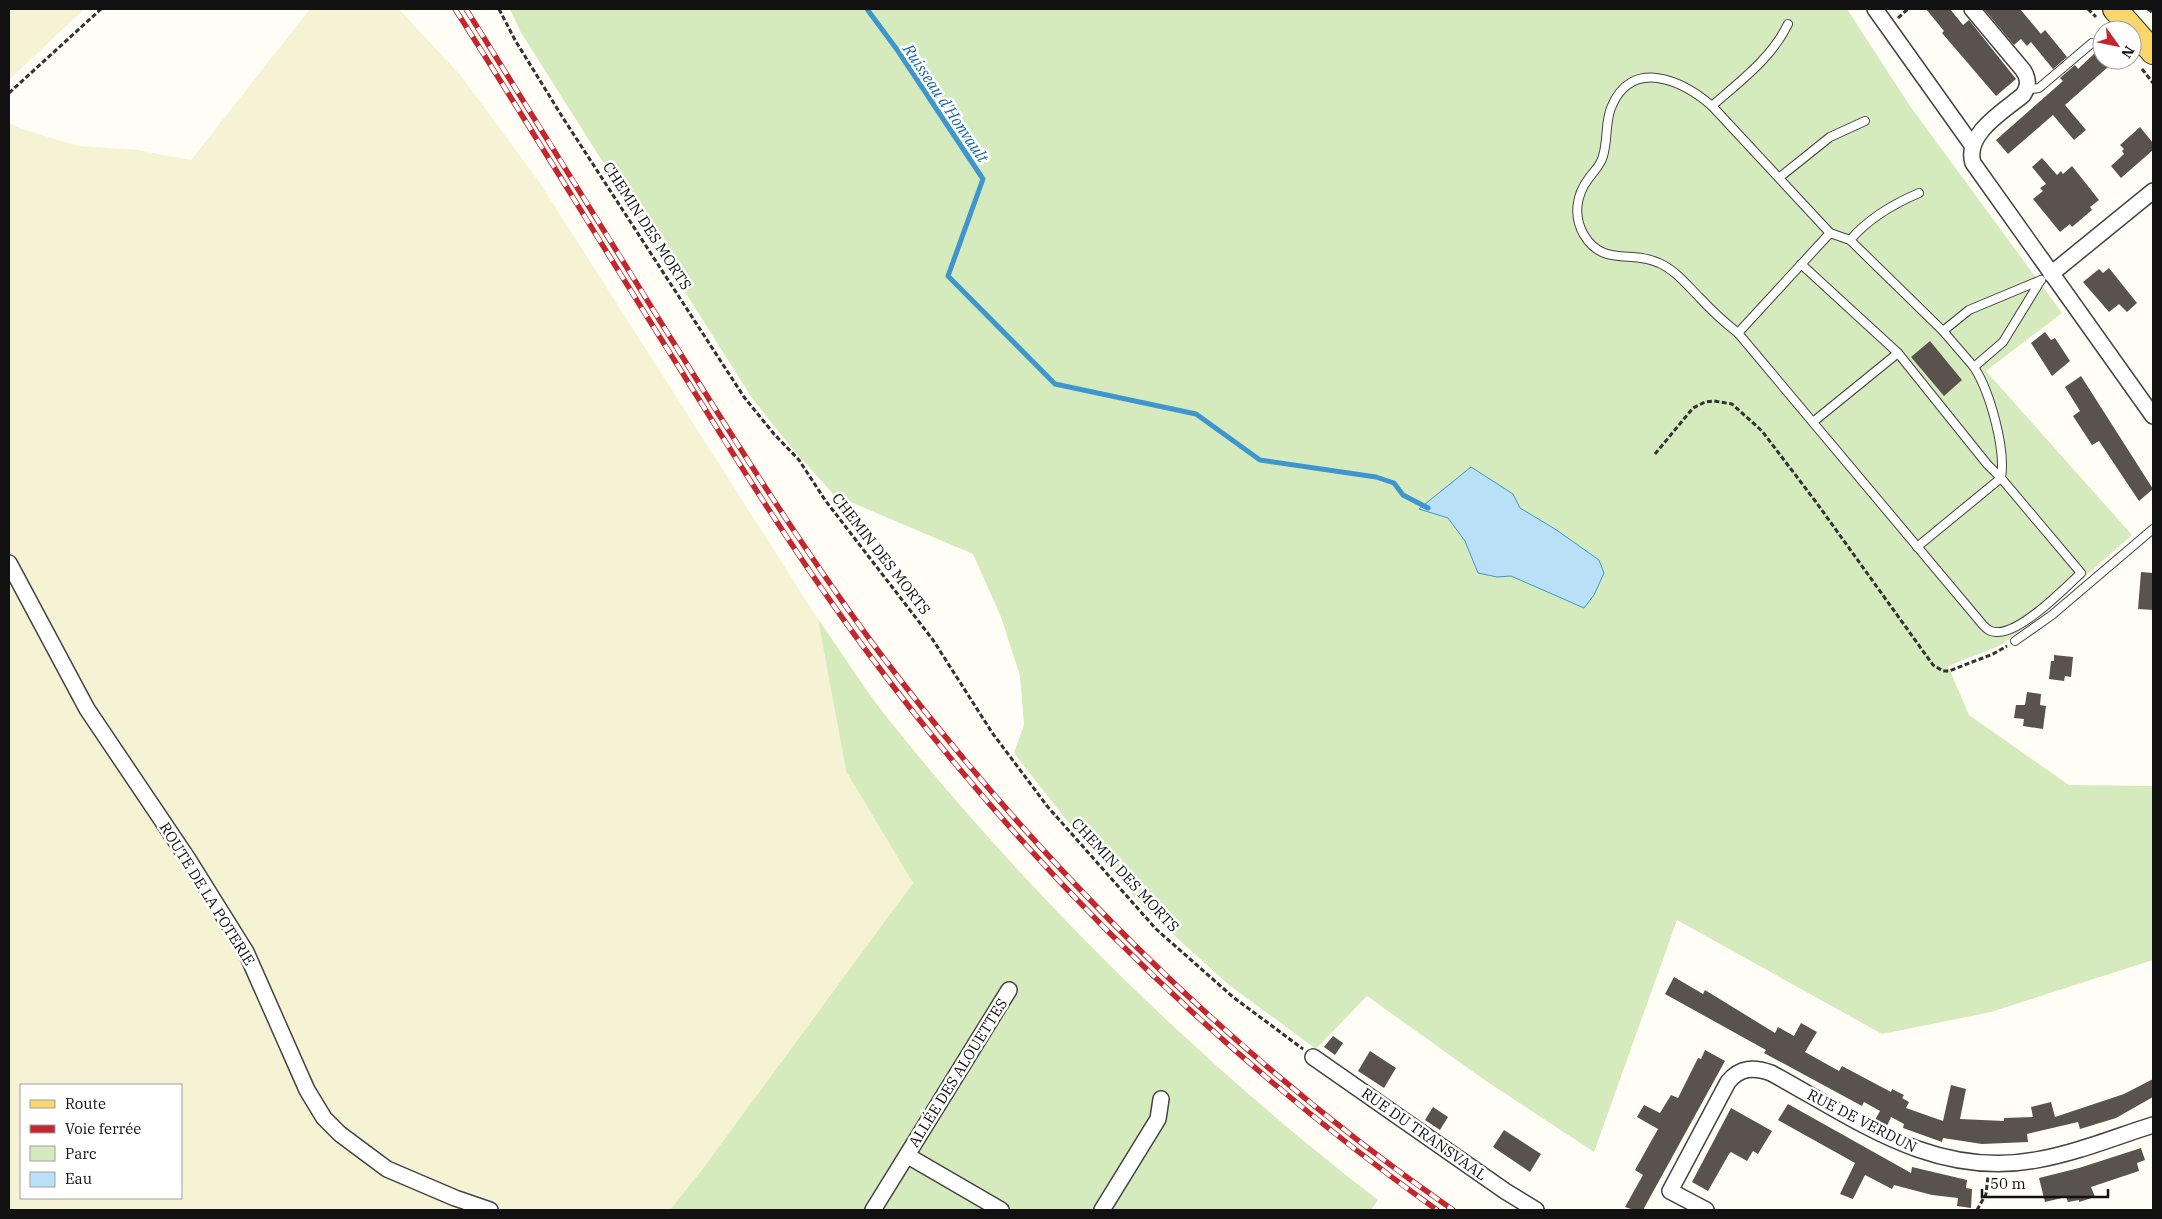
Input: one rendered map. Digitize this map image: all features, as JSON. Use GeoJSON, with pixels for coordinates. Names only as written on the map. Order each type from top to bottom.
{"type":"FeatureCollection","features":[{"type":"Feature","properties":{"kind":"main road"},"geometry":{"type":"LineString","coordinates":[[2115,9],[2153,52]]}},
{"type":"Feature","properties":{"kind":"main road"},"geometry":{"type":"LineString","coordinates":[[2125,9],[2153,30]]}},
{"type":"Feature","properties":{"kind":"street"},"geometry":{"type":"LineString","coordinates":[[1875,9],[1972,145]]}},
{"type":"Feature","properties":{"kind":"street"},"geometry":{"type":"LineString","coordinates":[[1972,9],[2023,70],[2028,80],[2023,95],[1986,127],[1972,145],[1971,157],[1976,168],[2046,277],[2153,416]]}},
{"type":"Feature","properties":{"kind":"street"},"geometry":{"type":"LineString","coordinates":[[2046,277],[2153,192]]}},
{"type":"Feature","properties":{"kind":"street","name":"ROUTE DE LA POTERIE"},"geometry":{"type":"LineString","coordinates":[[9,563],[87,709],[188,859],[246,952],[307,1090],[324,1118],[340,1134],[387,1169],[455,1198],[490,1210]]}},
{"type":"Feature","properties":{"kind":"street","name":"ALLÉE DES ALOUETTES"},"geometry":{"type":"LineString","coordinates":[[874,1210],[1009,990]]}},
{"type":"Feature","properties":{"kind":"street","name":"RUE DU TRANSVAAL"},"geometry":{"type":"LineString","coordinates":[[1313,1057],[1505,1191],[1536,1210]]}},
{"type":"Feature","properties":{"kind":"street","name":"RUE DE VERDUN"},"geometry":{"type":"LineString","coordinates":[[1706,1210],[1670,1191],[1728,1082],[1738,1072],[1750,1068],[1771,1074],[1910,1148],[1959,1160],[1988,1163],[2024,1162],[2052,1157],[2153,1125]]}},
{"type":"Feature","properties":{"kind":"street"},"geometry":{"type":"LineString","coordinates":[[1102,1210],[1158,1119],[1161,1099]]}},
{"type":"Feature","properties":{"kind":"street"},"geometry":{"type":"LineString","coordinates":[[908,1156],[1001,1210]]}},
{"type":"Feature","properties":{"kind":"lane"},"geometry":{"type":"LineString","coordinates":[[1712,106],[1766,58],[1777,44],[1788,24]]}},
{"type":"Feature","properties":{"kind":"lane"},"geometry":{"type":"LineString","coordinates":[[2026,90],[2039,88],[2092,43]]}},
{"type":"Feature","properties":{"kind":"lane"},"geometry":{"type":"LineString","coordinates":[[1801,264],[1898,353],[1987,464],[2001,478],[2081,573],[2046,606],[2006,631],[1993,632],[1988,630],[1917,547],[1738,334],[1669,268],[1648,259],[1609,255],[1595,248],[1585,236],[1578,219],[1579,194],[1604,156],[1609,115],[1616,98],[1630,84],[1648,77],[1666,78],[1684,86],[1712,106],[1830,233],[1850,240],[1943,331],[1974,367],[1979,376],[1999,434],[2003,458],[2001,478],[1917,547]]}},
{"type":"Feature","properties":{"kind":"lane"},"geometry":{"type":"LineString","coordinates":[[1780,177],[1823,141],[1865,121]]}},
{"type":"Feature","properties":{"kind":"lane"},"geometry":{"type":"LineString","coordinates":[[1850,240],[1873,218],[1893,205],[1919,193]]}},
{"type":"Feature","properties":{"kind":"lane"},"geometry":{"type":"LineString","coordinates":[[1738,334],[1830,233]]}},
{"type":"Feature","properties":{"kind":"lane"},"geometry":{"type":"LineString","coordinates":[[1943,331],[1969,310],[2046,277]]}},
{"type":"Feature","properties":{"kind":"lane"},"geometry":{"type":"LineString","coordinates":[[1974,367],[2003,342],[2046,277]]}},
{"type":"Feature","properties":{"kind":"lane"},"geometry":{"type":"LineString","coordinates":[[1813,422],[1898,353]]}},
{"type":"Feature","properties":{"kind":"lane"},"geometry":{"type":"LineString","coordinates":[[2015,641],[2052,614],[2153,529]]}},
{"type":"Feature","properties":{"kind":"path"},"geometry":{"type":"LineString","coordinates":[[9,93],[101,9]]}},
{"type":"Feature","properties":{"kind":"path","name":"CHEMIN DES MORTS"},"geometry":{"type":"LineString","coordinates":[[500,9],[515,40],[563,118],[744,397],[774,434],[799,460],[825,500],[933,640],[993,734],[1036,792],[1156,929],[1243,1005],[1313,1057]]}},
{"type":"Feature","properties":{"kind":"path"},"geometry":{"type":"LineString","coordinates":[[2148,9],[2153,13]]}},
{"type":"Feature","properties":{"kind":"path"},"geometry":{"type":"LineString","coordinates":[[1655,454],[1693,408],[1705,402],[1714,401],[1732,404],[1762,431],[1786,462],[1933,666],[1943,671],[1956,669],[1993,654],[2015,641]]}},
{"type":"Feature","properties":{"kind":"path"},"geometry":{"type":"LineString","coordinates":[[1977,1210],[1986,1194],[1988,1163]]}},
{"type":"Feature","properties":{"kind":"shaded area"},"geometry":{"type":"Polygon","coordinates":[[[9,9],[84,9],[9,80],[9,9]]]}},
{"type":"Feature","properties":{"kind":"shaded area"},"geometry":{"type":"Polygon","coordinates":[[[310,9],[399,9],[462,77],[540,183],[818,619],[846,771],[913,883],[701,1171],[670,1210],[9,1210],[9,123],[22,129],[79,146],[138,150],[191,160],[310,9]]]}},
{"type":"Feature","properties":{"kind":"green space"},"geometry":{"type":"Polygon","coordinates":[[[510,9],[1847,9],[1910,106],[2062,313],[1986,371],[2132,535],[2041,615],[1999,646],[1948,666],[1969,715],[2069,785],[2153,786],[2153,960],[1991,1012],[1882,1034],[1677,920],[1594,1152],[1486,1081],[1367,996],[1316,1049],[1229,985],[1145,909],[1064,817],[1014,753],[1024,725],[1020,676],[1001,617],[973,554],[834,495],[790,446],[752,398],[520,31],[510,9]]]}},
{"type":"Feature","properties":{"kind":"green space"},"geometry":{"type":"Polygon","coordinates":[[[818,619],[893,725],[947,790],[1062,916],[1183,1035],[1312,1147],[1378,1200],[1371,1210],[670,1210],[701,1171],[913,883],[846,771],[818,619]]]}},
{"type":"Feature","properties":{"kind":"water"},"geometry":{"type":"Polygon","coordinates":[[[1471,467],[1513,494],[1520,508],[1555,529],[1599,560],[1604,573],[1594,595],[1584,608],[1511,576],[1497,577],[1478,573],[1465,541],[1448,518],[1419,509],[1471,467]]]}},
{"type":"Feature","properties":{"kind":"building"},"geometry":{"type":"Polygon","coordinates":[[[1926,9],[1950,9],[1963,25],[1969,20],[2016,79],[1996,96],[1942,33],[1944,31],[1926,9]]]}},
{"type":"Feature","properties":{"kind":"building"},"geometry":{"type":"Polygon","coordinates":[[[1984,9],[2020,9],[2041,34],[2045,30],[2067,57],[2053,69],[2031,42],[2027,46],[2021,39],[2014,45],[1984,9]]]}},
{"type":"Feature","properties":{"kind":"building"},"geometry":{"type":"Polygon","coordinates":[[[2092,56],[2092,70],[2105,70],[2065,105],[2086,130],[2074,140],[2053,115],[2008,154],[1996,140],[2063,81],[2060,78],[2075,65],[2078,69],[2092,56]]]}},
{"type":"Feature","properties":{"kind":"building"},"geometry":{"type":"Polygon","coordinates":[[[2140,127],[2153,143],[2153,150],[2121,178],[2111,166],[2124,154],[2122,151],[2124,149],[2120,145],[2140,127]]]}},
{"type":"Feature","properties":{"kind":"building"},"geometry":{"type":"Polygon","coordinates":[[[2042,158],[2057,175],[2061,171],[2063,174],[2072,166],[2099,200],[2090,207],[2092,210],[2072,227],[2070,224],[2060,232],[2033,199],[2043,191],[2040,188],[2046,184],[2032,167],[2042,158]]]}},
{"type":"Feature","properties":{"kind":"building"},"geometry":{"type":"Polygon","coordinates":[[[2109,268],[2137,303],[2127,312],[2119,304],[2109,312],[2083,282],[2099,269],[2103,273],[2109,268]]]}},
{"type":"Feature","properties":{"kind":"building"},"geometry":{"type":"Polygon","coordinates":[[[2045,332],[2051,340],[2055,338],[2070,361],[2052,376],[2031,343],[2045,332]]]}},
{"type":"Feature","properties":{"kind":"building"},"geometry":{"type":"Polygon","coordinates":[[[1930,341],[1962,380],[1944,396],[1911,357],[1930,341]]]}},
{"type":"Feature","properties":{"kind":"building"},"geometry":{"type":"Polygon","coordinates":[[[2081,376],[2153,489],[2139,501],[2099,441],[2092,445],[2073,416],[2080,411],[2065,387],[2081,376]]]}},
{"type":"Feature","properties":{"kind":"building"},"geometry":{"type":"Polygon","coordinates":[[[2141,572],[2153,573],[2153,610],[2138,609],[2141,572]]]}},
{"type":"Feature","properties":{"kind":"building"},"geometry":{"type":"Polygon","coordinates":[[[2054,655],[2073,657],[2071,677],[2065,676],[2064,681],[2049,679],[2051,661],[2054,661],[2054,655]]]}},
{"type":"Feature","properties":{"kind":"building"},"geometry":{"type":"Polygon","coordinates":[[[2027,692],[2041,694],[2040,705],[2046,706],[2043,729],[2023,726],[2024,719],[2014,718],[2016,705],[2025,705],[2027,692]]]}},
{"type":"Feature","properties":{"kind":"building"},"geometry":{"type":"Polygon","coordinates":[[[1674,977],[1703,994],[1705,990],[1775,1033],[1778,1027],[1794,1036],[1801,1023],[1817,1032],[1805,1052],[1839,1071],[1842,1066],[1891,1092],[1892,1089],[1904,1095],[1902,1098],[1909,1102],[1906,1108],[1943,1121],[1951,1085],[1966,1089],[1960,1119],[2004,1121],[2004,1118],[2033,1117],[2031,1107],[2051,1102],[2055,1117],[2124,1094],[2153,1079],[2153,1097],[2116,1118],[2080,1129],[2078,1122],[2027,1134],[2028,1142],[1982,1144],[1943,1138],[1942,1142],[1903,1128],[1904,1124],[1891,1117],[1887,1126],[1875,1120],[1880,1111],[1864,1102],[1862,1106],[1764,1053],[1766,1050],[1665,994],[1674,977]]]}},
{"type":"Feature","properties":{"kind":"building"},"geometry":{"type":"Polygon","coordinates":[[[1333,1036],[1343,1043],[1335,1055],[1324,1047],[1333,1036]]]}},
{"type":"Feature","properties":{"kind":"building"},"geometry":{"type":"Polygon","coordinates":[[[1705,1050],[1725,1061],[1643,1210],[1625,1207],[1643,1175],[1635,1170],[1658,1129],[1637,1117],[1644,1105],[1660,1113],[1671,1095],[1678,1098],[1698,1058],[1701,1059],[1705,1050]]]}},
{"type":"Feature","properties":{"kind":"building"},"geometry":{"type":"Polygon","coordinates":[[[1370,1051],[1396,1068],[1384,1088],[1358,1071],[1370,1051]]]}},
{"type":"Feature","properties":{"kind":"building"},"geometry":{"type":"Polygon","coordinates":[[[1788,1104],[1911,1173],[1912,1167],[1967,1180],[1966,1188],[1972,1189],[1971,1208],[1957,1206],[1958,1198],[1932,1195],[1894,1185],[1892,1189],[1865,1175],[1853,1199],[1840,1194],[1855,1163],[1778,1120],[1788,1104]]]}},
{"type":"Feature","properties":{"kind":"building"},"geometry":{"type":"Polygon","coordinates":[[[1433,1107],[1448,1117],[1440,1130],[1425,1120],[1433,1107]]]}},
{"type":"Feature","properties":{"kind":"building"},"geometry":{"type":"Polygon","coordinates":[[[1731,1108],[1772,1131],[1758,1154],[1753,1151],[1747,1161],[1731,1152],[1708,1191],[1692,1182],[1731,1108]]]}},
{"type":"Feature","properties":{"kind":"building"},"geometry":{"type":"Polygon","coordinates":[[[1504,1130],[1541,1154],[1530,1172],[1493,1147],[1504,1130]]]}},
{"type":"Feature","properties":{"kind":"building"},"geometry":{"type":"Polygon","coordinates":[[[2141,1148],[2145,1160],[2137,1163],[2139,1171],[2091,1187],[2095,1197],[2079,1202],[2079,1200],[2068,1202],[2066,1197],[2045,1202],[2039,1178],[2079,1168],[2141,1148]]]}},
{"type":"Feature","properties":{"kind":"waterway","name":"Ruisseau d'Honvault"},"geometry":{"type":"LineString","coordinates":[[867,9],[898,51],[983,179],[948,276],[1055,384],[1196,414],[1260,460],[1376,477],[1394,483],[1403,495],[1428,508]]}},
{"type":"Feature","properties":{"kind":"railway"},"geometry":{"type":"LineString","coordinates":[[455,9],[772,515],[845,622],[932,736],[996,812],[1063,885],[1133,956],[1205,1024],[1280,1089],[1357,1151],[1437,1210]]}},
{"type":"Feature","properties":{"kind":"railway"},"geometry":{"type":"LineString","coordinates":[[466,9],[720,417],[772,497],[851,614],[941,731],[1006,808],[1074,883],[1144,954],[1217,1023],[1293,1088],[1372,1151],[1453,1210]]}}]}
